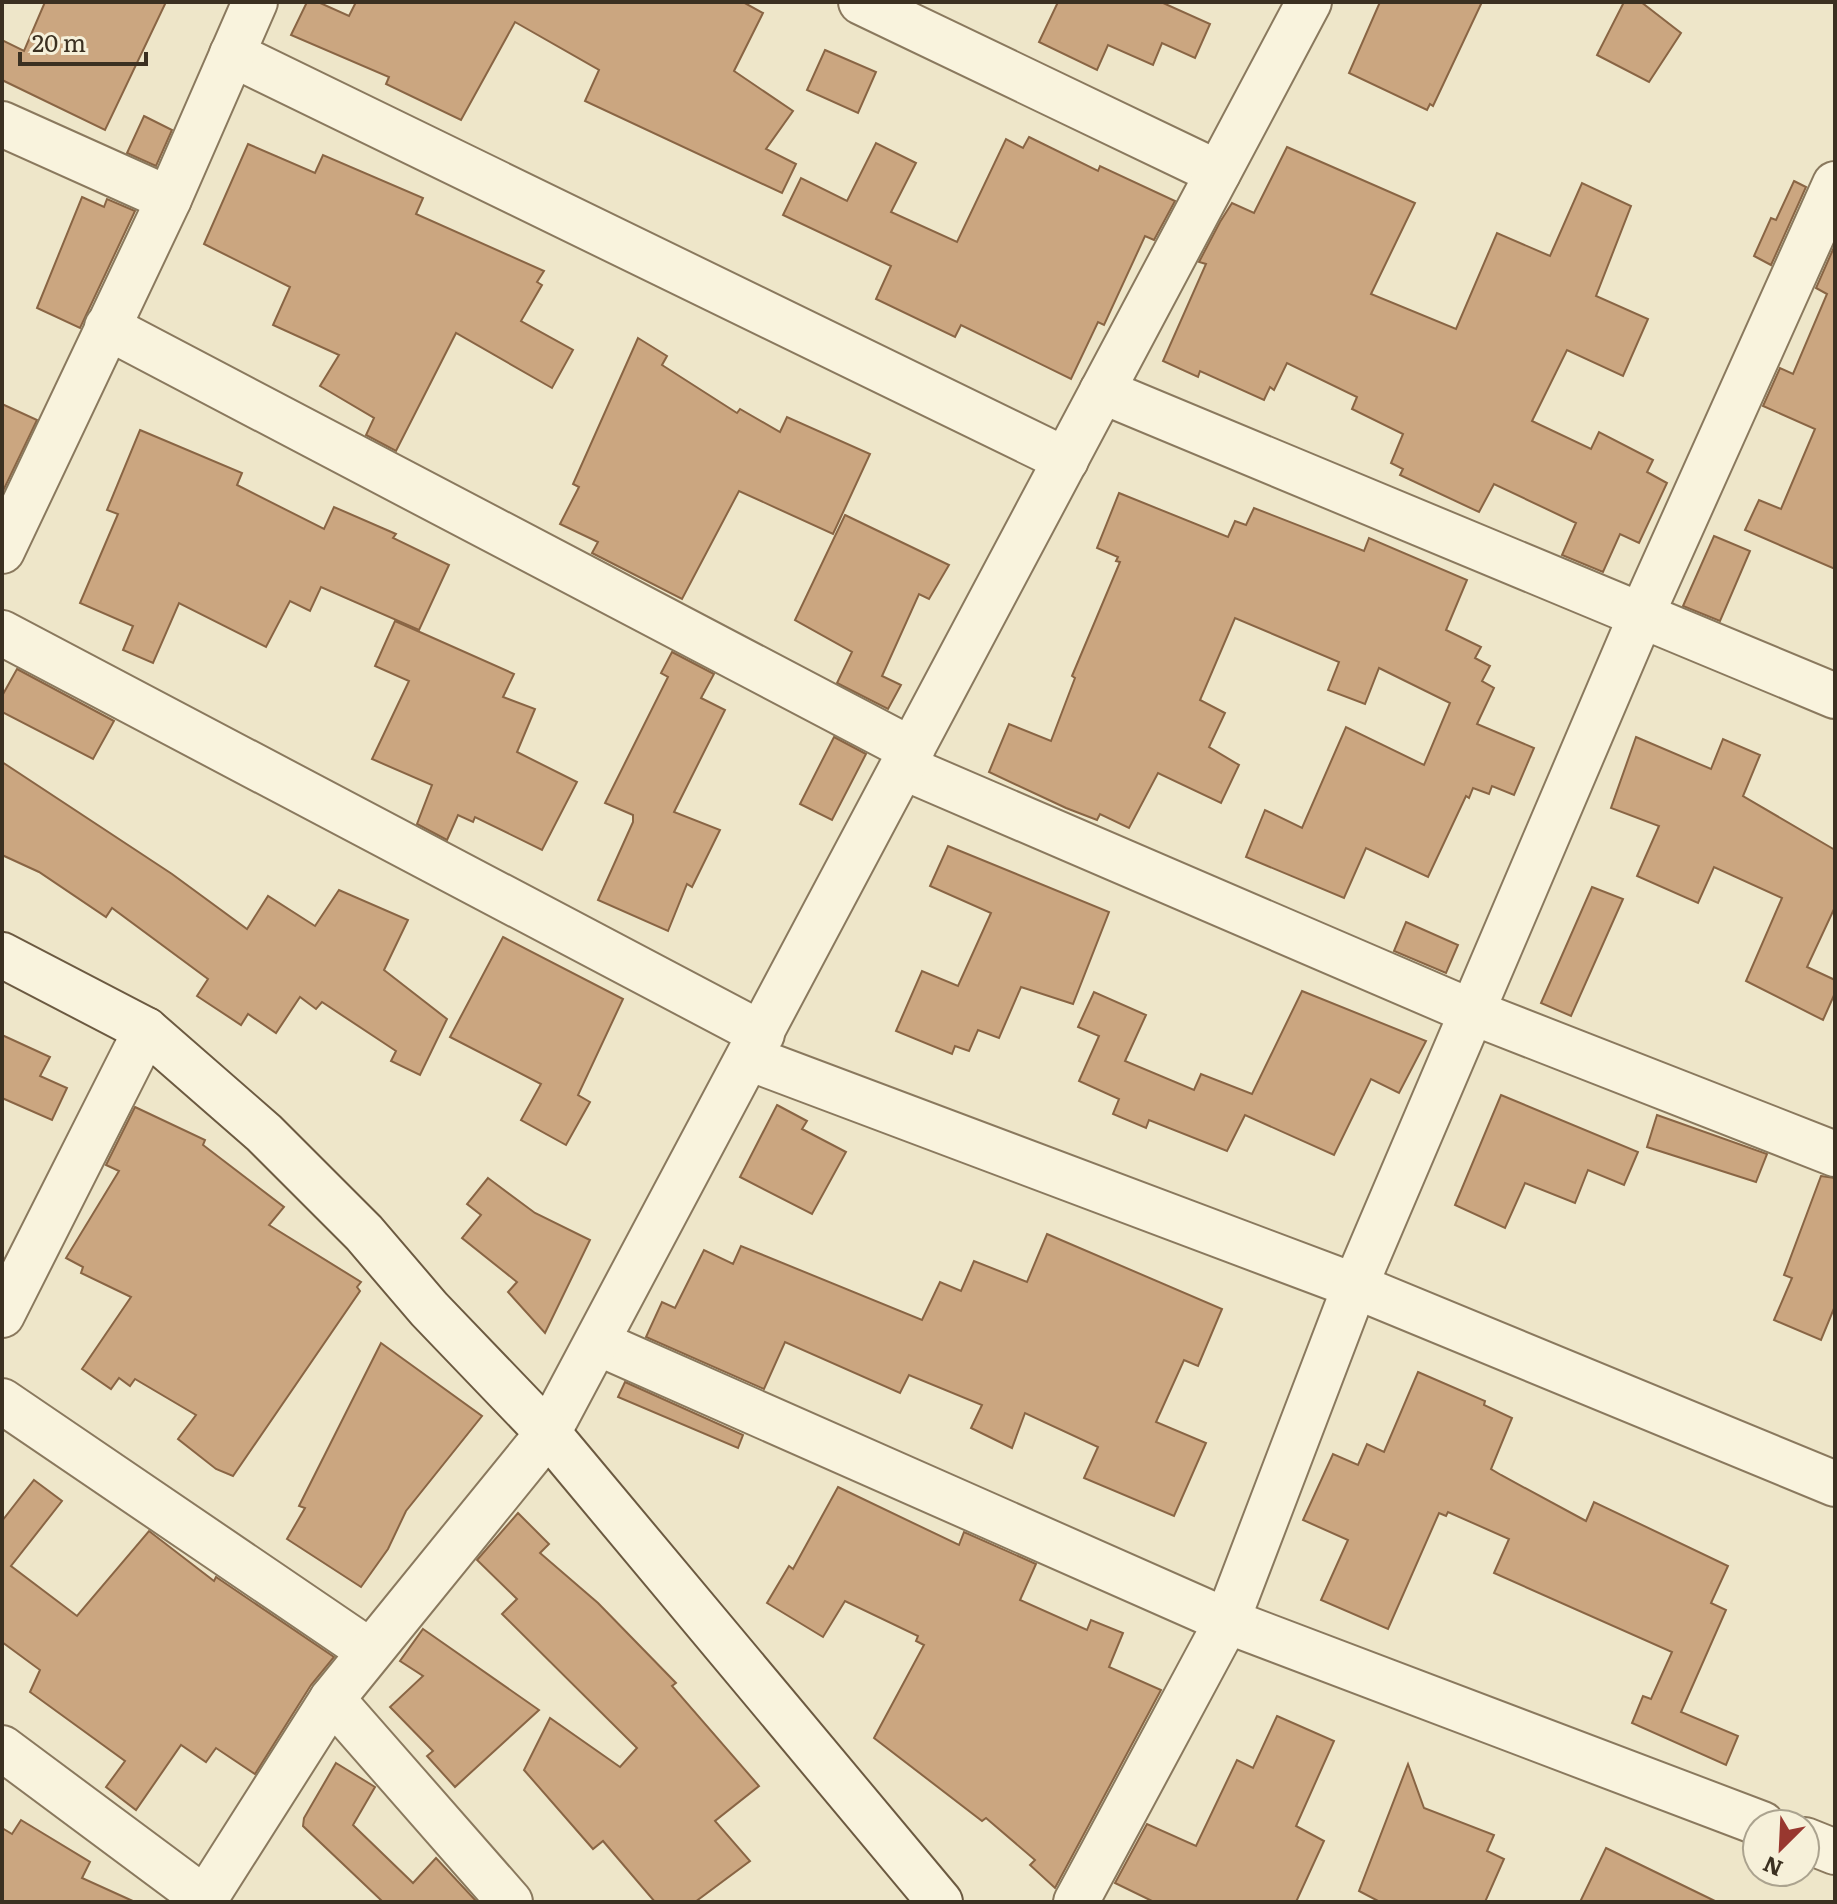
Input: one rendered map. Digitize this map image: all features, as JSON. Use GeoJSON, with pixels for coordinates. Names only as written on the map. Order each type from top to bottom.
{"type":"FeatureCollection","features":[{"type":"Feature","properties":{"kind":"street"},"geometry":{"type":"LineString","coordinates":[[2,551],[169,199],[255,2]]}},
{"type":"Feature","properties":{"kind":"street"},"geometry":{"type":"LineString","coordinates":[[861,2],[1218,173]]}},
{"type":"Feature","properties":{"kind":"street"},"geometry":{"type":"LineString","coordinates":[[2,1748],[204,1900],[332,1699],[368,1650],[548,1433],[1309,2]]}},
{"type":"Feature","properties":{"kind":"street"},"geometry":{"type":"LineString","coordinates":[[232,54],[1066,460]]}},
{"type":"Feature","properties":{"kind":"street"},"geometry":{"type":"LineString","coordinates":[[2,124],[169,199]]}},
{"type":"Feature","properties":{"kind":"street"},"geometry":{"type":"LineString","coordinates":[[1076,1902],[1227,1621],[1355,1286],[1641,616],[1835,184]]}},
{"type":"Feature","properties":{"kind":"street"},"geometry":{"type":"LineString","coordinates":[[107,327],[908,758],[1472,1012],[1835,1154]]}},
{"type":"Feature","properties":{"kind":"street"},"geometry":{"type":"LineString","coordinates":[[1102,391],[1835,696]]}},
{"type":"Feature","properties":{"kind":"street"},"geometry":{"type":"LineString","coordinates":[[2,633],[755,1046],[1355,1286],[1835,1484]]}},
{"type":"Feature","properties":{"kind":"street"},"geometry":{"type":"LineString","coordinates":[[2,955],[146,1030],[264,1133],[353,1222],[429,1309],[548,1433],[940,1902]]}},
{"type":"Feature","properties":{"kind":"street"},"geometry":{"type":"LineString","coordinates":[[2,1315],[146,1030]]}},
{"type":"Feature","properties":{"kind":"street"},"geometry":{"type":"LineString","coordinates":[[598,1343],[1227,1621],[1741,1816]]}},
{"type":"Feature","properties":{"kind":"street"},"geometry":{"type":"LineString","coordinates":[[2,1401],[368,1650]]}},
{"type":"Feature","properties":{"kind":"street"},"geometry":{"type":"LineString","coordinates":[[332,1699],[510,1902]]}},
{"type":"Feature","properties":{"kind":"building"},"geometry":{"type":"Polygon","coordinates":[[[45,2],[166,2],[105,130],[2,80],[2,40],[24,51],[45,2]]]}},
{"type":"Feature","properties":{"kind":"building"},"geometry":{"type":"Polygon","coordinates":[[[307,2],[318,2],[349,16],[356,2],[743,2],[763,13],[734,71],[793,111],[766,149],[796,164],[782,193],[585,101],[599,70],[515,22],[461,120],[386,84],[389,77],[291,35],[307,2]]]}},
{"type":"Feature","properties":{"kind":"building"},"geometry":{"type":"Polygon","coordinates":[[[1058,2],[1161,2],[1210,24],[1195,58],[1162,43],[1153,65],[1108,45],[1097,70],[1039,42],[1058,2]]]}},
{"type":"Feature","properties":{"kind":"building"},"geometry":{"type":"Polygon","coordinates":[[[1380,2],[1482,2],[1433,106],[1430,104],[1427,110],[1349,73],[1380,2]]]}},
{"type":"Feature","properties":{"kind":"building"},"geometry":{"type":"Polygon","coordinates":[[[1624,2],[1641,2],[1681,33],[1649,82],[1597,55],[1624,2]]]}},
{"type":"Feature","properties":{"kind":"building"},"geometry":{"type":"Polygon","coordinates":[[[825,50],[876,72],[858,113],[807,90],[825,50]]]}},
{"type":"Feature","properties":{"kind":"building"},"geometry":{"type":"Polygon","coordinates":[[[144,116],[172,130],[156,166],[127,153],[144,116]]]}},
{"type":"Feature","properties":{"kind":"building"},"geometry":{"type":"Polygon","coordinates":[[[1029,137],[1098,171],[1100,166],[1175,201],[1154,240],[1145,236],[1104,325],[1098,322],[1071,379],[961,325],[955,337],[876,299],[891,266],[783,215],[801,178],[847,201],[876,143],[916,163],[891,212],[957,242],[1006,139],[1023,148],[1029,137]]]}},
{"type":"Feature","properties":{"kind":"building"},"geometry":{"type":"Polygon","coordinates":[[[248,144],[315,173],[323,155],[423,198],[416,214],[544,271],[537,282],[542,285],[521,321],[573,350],[552,388],[456,333],[396,451],[366,435],[374,418],[320,386],[339,355],[273,325],[290,287],[204,244],[248,144]]]}},
{"type":"Feature","properties":{"kind":"building"},"geometry":{"type":"Polygon","coordinates":[[[1287,147],[1415,203],[1371,294],[1456,329],[1497,233],[1550,256],[1582,183],[1631,206],[1596,296],[1648,319],[1623,376],[1567,350],[1532,421],[1591,449],[1599,432],[1653,460],[1647,472],[1667,483],[1639,543],[1620,534],[1603,572],[1562,555],[1576,523],[1494,484],[1479,512],[1400,475],[1403,469],[1391,463],[1403,434],[1352,409],[1357,397],[1287,363],[1274,390],[1270,387],[1264,400],[1200,371],[1198,377],[1163,361],[1206,264],[1199,262],[1220,222],[1232,203],[1254,213],[1287,147]]]}},
{"type":"Feature","properties":{"kind":"building"},"geometry":{"type":"Polygon","coordinates":[[[1794,181],[1806,187],[1771,265],[1754,256],[1771,218],[1776,220],[1794,181]]]}},
{"type":"Feature","properties":{"kind":"building"},"geometry":{"type":"Polygon","coordinates":[[[82,197],[104,207],[107,199],[135,211],[80,328],[37,308],[82,197]]]}},
{"type":"Feature","properties":{"kind":"building"},"geometry":{"type":"Polygon","coordinates":[[[1835,245],[1835,569],[1745,530],[1759,500],[1781,509],[1815,429],[1763,406],[1780,368],[1793,374],[1827,294],[1816,288],[1835,245]]]}},
{"type":"Feature","properties":{"kind":"building"},"geometry":{"type":"Polygon","coordinates":[[[638,338],[667,356],[662,365],[737,413],[740,409],[780,432],[787,417],[870,454],[833,534],[739,491],[682,599],[592,553],[598,542],[560,524],[579,487],[573,484],[638,338]]]}},
{"type":"Feature","properties":{"kind":"building"},"geometry":{"type":"Polygon","coordinates":[[[2,404],[37,420],[2,493],[2,404]]]}},
{"type":"Feature","properties":{"kind":"building"},"geometry":{"type":"Polygon","coordinates":[[[140,430],[242,473],[237,485],[324,529],[334,507],[396,534],[393,538],[449,565],[419,630],[321,587],[310,611],[290,601],[266,647],[179,603],[153,663],[123,650],[133,626],[80,603],[118,514],[107,510],[140,430]]]}},
{"type":"Feature","properties":{"kind":"building"},"geometry":{"type":"Polygon","coordinates":[[[1119,493],[1228,537],[1235,521],[1246,525],[1254,508],[1364,551],[1369,538],[1467,580],[1446,630],[1481,647],[1475,658],[1490,666],[1482,681],[1494,688],[1477,724],[1534,748],[1514,795],[1492,786],[1489,794],[1473,788],[1469,798],[1466,796],[1428,877],[1366,848],[1344,898],[1246,857],[1265,810],[1302,828],[1346,727],[1424,765],[1450,703],[1379,668],[1365,704],[1328,690],[1339,662],[1235,618],[1200,700],[1225,713],[1209,747],[1239,765],[1221,803],[1158,773],[1129,828],[1100,814],[1097,820],[1066,808],[989,772],[1009,724],[1051,741],[1075,678],[1072,676],[1120,562],[1116,561],[1118,557],[1097,548],[1119,493]]]}},
{"type":"Feature","properties":{"kind":"building"},"geometry":{"type":"Polygon","coordinates":[[[845,515],[949,565],[929,599],[919,594],[882,676],[901,685],[888,709],[837,683],[852,652],[795,620],[845,515]]]}},
{"type":"Feature","properties":{"kind":"building"},"geometry":{"type":"Polygon","coordinates":[[[1714,536],[1750,551],[1720,621],[1683,606],[1714,536]]]}},
{"type":"Feature","properties":{"kind":"building"},"geometry":{"type":"Polygon","coordinates":[[[395,621],[514,674],[503,697],[535,709],[517,752],[577,782],[542,850],[475,817],[473,822],[458,815],[447,840],[417,824],[432,785],[372,759],[409,681],[375,666],[395,621]]]}},
{"type":"Feature","properties":{"kind":"building"},"geometry":{"type":"Polygon","coordinates":[[[672,652],[714,674],[701,698],[725,710],[674,812],[720,830],[692,887],[687,884],[668,931],[598,900],[633,822],[633,815],[605,803],[668,677],[661,673],[672,652]]]}},
{"type":"Feature","properties":{"kind":"building"},"geometry":{"type":"Polygon","coordinates":[[[17,669],[114,721],[93,759],[2,712],[2,696],[17,669]]]}},
{"type":"Feature","properties":{"kind":"building"},"geometry":{"type":"Polygon","coordinates":[[[834,737],[866,754],[832,820],[800,804],[834,737]]]}},
{"type":"Feature","properties":{"kind":"building"},"geometry":{"type":"Polygon","coordinates":[[[1636,737],[1711,769],[1723,739],[1760,755],[1743,796],[1835,850],[1835,907],[1807,967],[1835,980],[1835,993],[1823,1020],[1746,981],[1782,898],[1714,867],[1698,903],[1637,876],[1659,826],[1611,808],[1636,737]]]}},
{"type":"Feature","properties":{"kind":"building"},"geometry":{"type":"Polygon","coordinates":[[[2,762],[172,874],[247,929],[268,896],[315,926],[339,890],[408,920],[384,970],[447,1019],[420,1075],[391,1061],[396,1051],[322,1002],[316,1009],[300,997],[276,1033],[248,1014],[241,1025],[197,996],[208,979],[112,908],[106,917],[39,872],[2,855],[2,762]]]}},
{"type":"Feature","properties":{"kind":"building"},"geometry":{"type":"Polygon","coordinates":[[[948,846],[1109,912],[1073,1004],[1021,987],[999,1038],[978,1030],[969,1051],[955,1046],[952,1054],[896,1031],[922,971],[958,986],[991,913],[930,886],[948,846]]]}},
{"type":"Feature","properties":{"kind":"building"},"geometry":{"type":"Polygon","coordinates":[[[1592,887],[1623,899],[1571,1016],[1541,1003],[1592,887]]]}},
{"type":"Feature","properties":{"kind":"building"},"geometry":{"type":"Polygon","coordinates":[[[1406,922],[1458,945],[1446,973],[1394,951],[1406,922]]]}},
{"type":"Feature","properties":{"kind":"building"},"geometry":{"type":"Polygon","coordinates":[[[503,937],[623,999],[578,1095],[590,1102],[566,1145],[521,1120],[541,1084],[450,1037],[503,937]]]}},
{"type":"Feature","properties":{"kind":"building"},"geometry":{"type":"Polygon","coordinates":[[[1302,991],[1426,1041],[1399,1093],[1371,1079],[1334,1155],[1245,1115],[1227,1151],[1149,1120],[1146,1128],[1113,1114],[1119,1099],[1079,1081],[1099,1036],[1078,1027],[1094,992],[1146,1015],[1125,1061],[1194,1090],[1201,1074],[1252,1094],[1302,991]]]}},
{"type":"Feature","properties":{"kind":"building"},"geometry":{"type":"Polygon","coordinates":[[[2,1035],[50,1057],[40,1076],[67,1088],[52,1120],[2,1098],[2,1035]]]}},
{"type":"Feature","properties":{"kind":"building"},"geometry":{"type":"Polygon","coordinates":[[[1501,1095],[1638,1152],[1624,1185],[1588,1170],[1575,1203],[1525,1183],[1505,1228],[1455,1205],[1501,1095]]]}},
{"type":"Feature","properties":{"kind":"building"},"geometry":{"type":"Polygon","coordinates":[[[777,1105],[807,1121],[802,1129],[846,1152],[812,1214],[740,1177],[777,1105]]]}},
{"type":"Feature","properties":{"kind":"building"},"geometry":{"type":"Polygon","coordinates":[[[135,1107],[205,1140],[203,1145],[284,1207],[269,1225],[361,1282],[357,1287],[360,1291],[233,1476],[216,1469],[178,1439],[196,1415],[135,1379],[130,1386],[119,1378],[111,1389],[82,1369],[131,1297],[81,1273],[83,1267],[66,1258],[119,1171],[106,1165],[135,1107]]]}},
{"type":"Feature","properties":{"kind":"building"},"geometry":{"type":"Polygon","coordinates":[[[1657,1115],[1767,1154],[1756,1182],[1647,1147],[1657,1115]]]}},
{"type":"Feature","properties":{"kind":"building"},"geometry":{"type":"Polygon","coordinates":[[[1821,1176],[1835,1178],[1835,1306],[1821,1340],[1774,1320],[1792,1278],[1784,1275],[1821,1176]]]}},
{"type":"Feature","properties":{"kind":"building"},"geometry":{"type":"Polygon","coordinates":[[[488,1178],[535,1213],[590,1240],[545,1333],[508,1292],[517,1282],[462,1238],[481,1215],[467,1204],[488,1178]]]}},
{"type":"Feature","properties":{"kind":"building"},"geometry":{"type":"Polygon","coordinates":[[[1047,1234],[1222,1309],[1198,1366],[1184,1360],[1156,1422],[1206,1443],[1174,1516],[1084,1478],[1098,1447],[1025,1413],[1012,1448],[971,1428],[982,1405],[909,1375],[900,1393],[785,1342],[764,1389],[646,1337],[662,1302],[675,1308],[704,1250],[733,1264],[741,1246],[922,1320],[940,1282],[961,1291],[974,1261],[1027,1282],[1047,1234]]]}},
{"type":"Feature","properties":{"kind":"building"},"geometry":{"type":"Polygon","coordinates":[[[381,1343],[482,1416],[406,1511],[388,1549],[361,1587],[287,1539],[305,1508],[299,1506],[381,1343]]]}},
{"type":"Feature","properties":{"kind":"building"},"geometry":{"type":"Polygon","coordinates":[[[1418,1372],[1485,1401],[1484,1405],[1512,1418],[1491,1469],[1586,1521],[1594,1502],[1728,1566],[1711,1603],[1726,1610],[1681,1712],[1738,1736],[1726,1765],[1632,1723],[1643,1696],[1651,1699],[1672,1652],[1494,1573],[1509,1539],[1448,1512],[1446,1516],[1439,1513],[1388,1629],[1321,1600],[1348,1540],[1303,1520],[1333,1454],[1358,1465],[1367,1444],[1384,1452],[1418,1372]]]}},
{"type":"Feature","properties":{"kind":"building"},"geometry":{"type":"Polygon","coordinates":[[[625,1382],[743,1435],[738,1448],[618,1397],[625,1382]]]}},
{"type":"Feature","properties":{"kind":"building"},"geometry":{"type":"Polygon","coordinates":[[[34,1480],[62,1501],[11,1566],[77,1616],[149,1531],[214,1581],[216,1577],[334,1657],[311,1685],[255,1774],[216,1748],[206,1762],[181,1745],[136,1810],[106,1787],[125,1761],[30,1692],[40,1670],[2,1642],[2,1521],[34,1480]]]}},
{"type":"Feature","properties":{"kind":"building"},"geometry":{"type":"Polygon","coordinates":[[[838,1487],[959,1545],[964,1532],[1036,1564],[1020,1600],[1087,1630],[1091,1620],[1123,1633],[1109,1667],[1161,1690],[1055,1888],[1030,1865],[1035,1860],[986,1818],[982,1821],[874,1738],[924,1645],[916,1641],[918,1636],[845,1601],[823,1637],[767,1603],[789,1566],[793,1569],[838,1487]]]}},
{"type":"Feature","properties":{"kind":"building"},"geometry":{"type":"Polygon","coordinates":[[[518,1513],[549,1544],[540,1553],[598,1603],[676,1683],[672,1686],[759,1786],[715,1821],[750,1861],[695,1902],[655,1902],[603,1841],[593,1849],[524,1770],[550,1718],[620,1767],[637,1748],[502,1614],[517,1599],[477,1560],[518,1513]]]}},
{"type":"Feature","properties":{"kind":"building"},"geometry":{"type":"Polygon","coordinates":[[[423,1629],[539,1710],[455,1787],[427,1756],[433,1751],[390,1707],[423,1676],[400,1661],[423,1629]]]}},
{"type":"Feature","properties":{"kind":"building"},"geometry":{"type":"Polygon","coordinates":[[[1277,1716],[1334,1741],[1296,1826],[1324,1841],[1296,1902],[1154,1902],[1115,1883],[1147,1824],[1196,1846],[1237,1760],[1253,1768],[1277,1716]]]}},
{"type":"Feature","properties":{"kind":"building"},"geometry":{"type":"Polygon","coordinates":[[[336,1763],[375,1787],[353,1825],[413,1883],[436,1858],[477,1902],[383,1902],[303,1826],[304,1818],[336,1763]]]}},
{"type":"Feature","properties":{"kind":"building"},"geometry":{"type":"Polygon","coordinates":[[[1408,1764],[1424,1808],[1494,1835],[1487,1851],[1504,1859],[1485,1902],[1380,1902],[1359,1891],[1408,1764]]]}},
{"type":"Feature","properties":{"kind":"building"},"geometry":{"type":"Polygon","coordinates":[[[21,1820],[90,1862],[82,1878],[135,1902],[2,1902],[2,1828],[12,1834],[21,1820]]]}},
{"type":"Feature","properties":{"kind":"building"},"geometry":{"type":"Polygon","coordinates":[[[1606,1848],[1717,1902],[1580,1902],[1606,1848]]]}}]}
